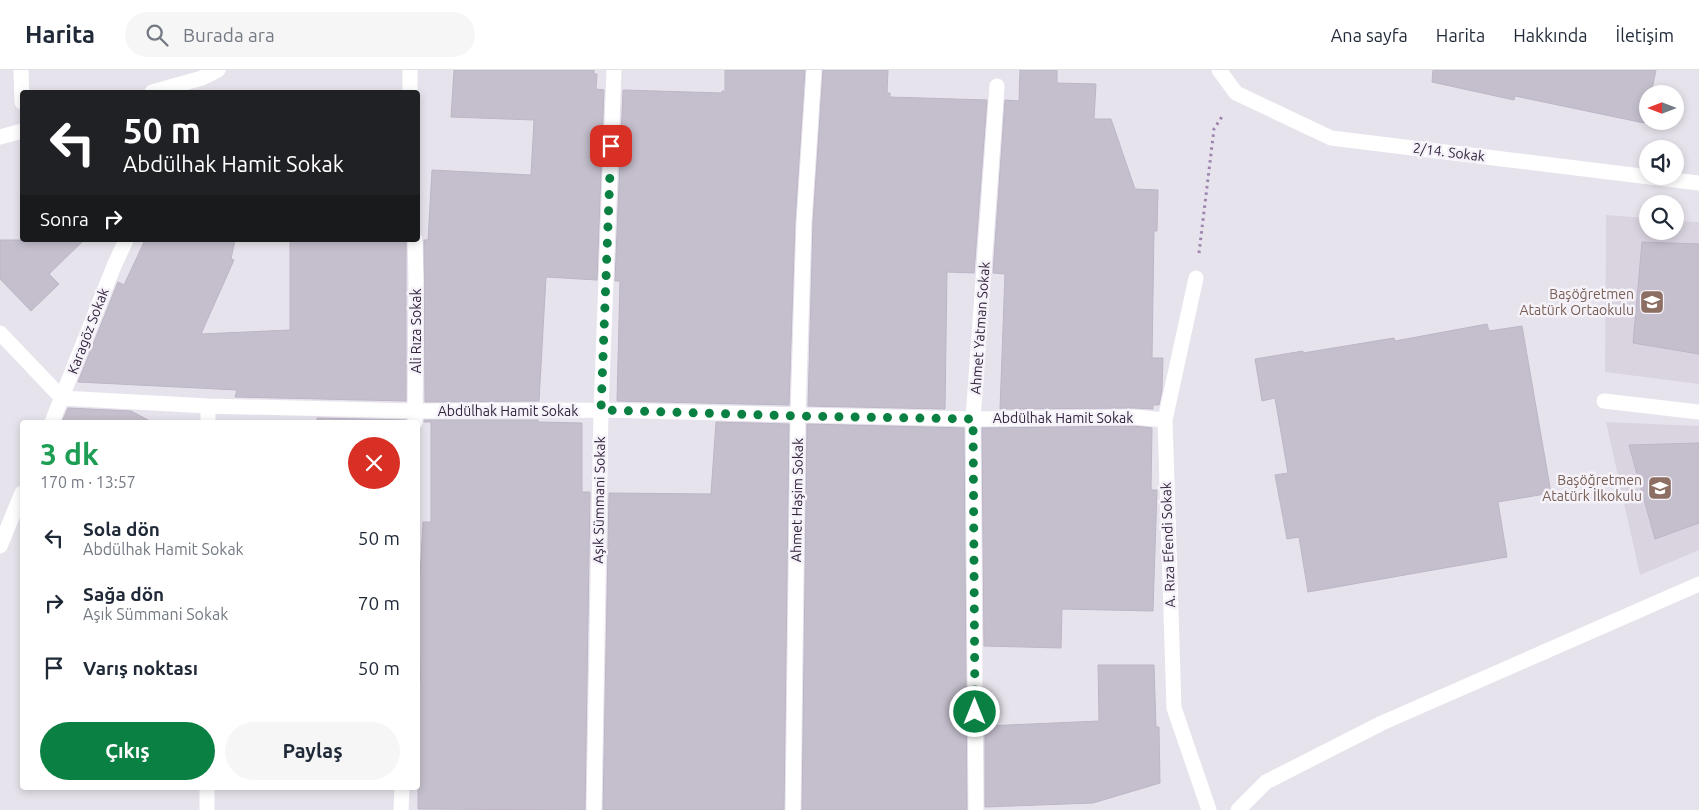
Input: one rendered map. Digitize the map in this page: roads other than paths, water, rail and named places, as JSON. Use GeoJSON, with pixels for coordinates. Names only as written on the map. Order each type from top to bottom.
{"type":"FeatureCollection","features":[{"type":"Feature","properties":{"kind":"street"},"geometry":{"type":"LineString","coordinates":[[22,70],[22,90]]}},
{"type":"Feature","properties":{"kind":"street"},"geometry":{"type":"LineString","coordinates":[[159,90],[202,78],[218,70]]}},
{"type":"Feature","properties":{"kind":"street"},"geometry":{"type":"LineString","coordinates":[[410,70],[410,90]]}},
{"type":"Feature","properties":{"kind":"street","name":"Aşık Sümmani Sokak"},"geometry":{"type":"LineString","coordinates":[[594,810],[601,410],[614,70]]}},
{"type":"Feature","properties":{"kind":"street","name":"Ahmet Haşim Sokak"},"geometry":{"type":"LineString","coordinates":[[793,810],[798,416],[804,222],[814,70]]}},
{"type":"Feature","properties":{"kind":"street","name":"2/14. Sokak"},"geometry":{"type":"LineString","coordinates":[[1219,70],[1236,93],[1332,138],[1699,183]]}},
{"type":"Feature","properties":{"kind":"street"},"geometry":{"type":"LineString","coordinates":[[196,90],[202,78]]}},
{"type":"Feature","properties":{"kind":"street","name":"Ahmet Yatman Sokak"},"geometry":{"type":"LineString","coordinates":[[976,810],[973,419],[997,86]]}},
{"type":"Feature","properties":{"kind":"street"},"geometry":{"type":"LineString","coordinates":[[0,137],[20,132]]}},
{"type":"Feature","properties":{"kind":"street","name":"Karagöz Sokak"},"geometry":{"type":"LineString","coordinates":[[53,420],[125,242]]}},
{"type":"Feature","properties":{"kind":"street","name":"Ali Rıza Sokak"},"geometry":{"type":"LineString","coordinates":[[415,242],[415,417]]}},
{"type":"Feature","properties":{"kind":"street","name":"A. Rıza Efendi Sokak"},"geometry":{"type":"LineString","coordinates":[[1196,278],[1165,420],[1174,708],[1210,810]]}},
{"type":"Feature","properties":{"kind":"street"},"geometry":{"type":"LineString","coordinates":[[0,333],[62,398]]}},
{"type":"Feature","properties":{"kind":"street","name":"Abdülhak Hamit Sokak"},"geometry":{"type":"LineString","coordinates":[[62,398],[415,417],[601,410],[798,416],[973,419],[1134,417],[1165,420]]}},
{"type":"Feature","properties":{"kind":"street"},"geometry":{"type":"LineString","coordinates":[[1604,402],[1699,412]]}},
{"type":"Feature","properties":{"kind":"street"},"geometry":{"type":"LineString","coordinates":[[208,406],[208,420]]}},
{"type":"Feature","properties":{"kind":"street"},"geometry":{"type":"LineString","coordinates":[[0,546],[20,498]]}},
{"type":"Feature","properties":{"kind":"street"},"geometry":{"type":"LineString","coordinates":[[1238,810],[1266,782],[1382,723],[1699,584]]}},
{"type":"Feature","properties":{"kind":"street"},"geometry":{"type":"LineString","coordinates":[[207,790],[207,810]]}},
{"type":"Feature","properties":{"kind":"street"},"geometry":{"type":"LineString","coordinates":[[401,810],[402,790]]}},
{"type":"Feature","properties":{"kind":"place","name":"Başöğretmen Atatürk Ortaokulu"},"geometry":{"type":"Point","coordinates":[1652,302]}},
{"type":"Feature","properties":{"kind":"place","name":"Başöğretmen Atatürk İlkokulu"},"geometry":{"type":"Point","coordinates":[1660,488]}}]}
